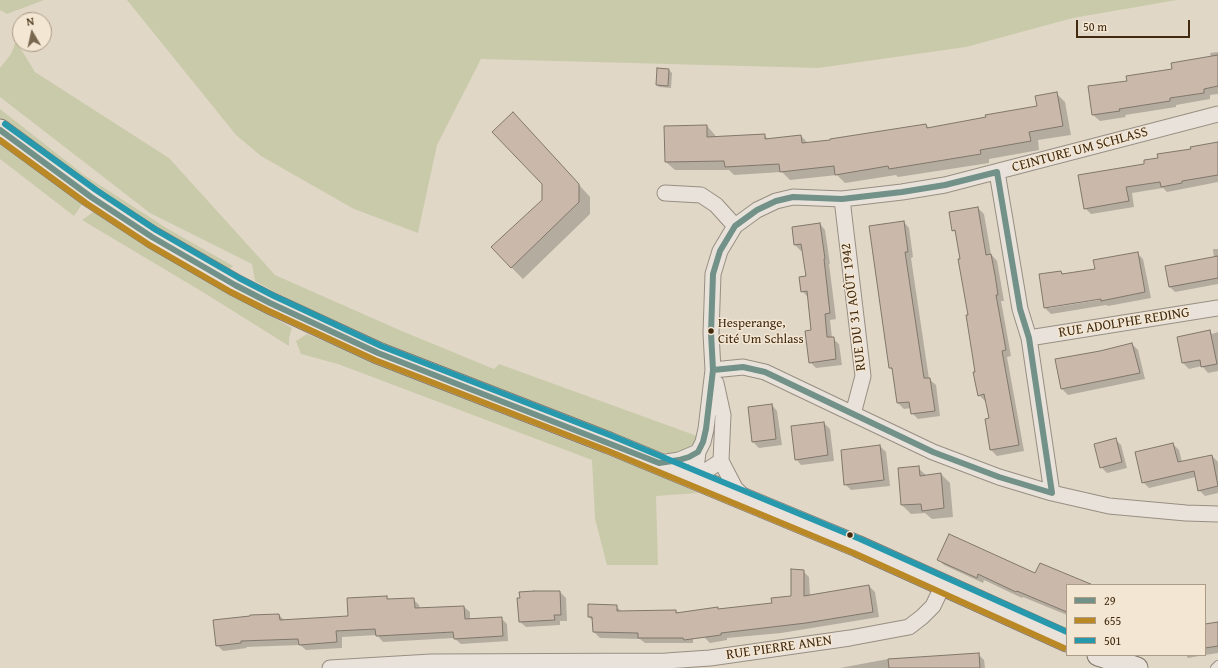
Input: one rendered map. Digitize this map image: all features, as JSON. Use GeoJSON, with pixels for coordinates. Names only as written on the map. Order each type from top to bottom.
{"type":"FeatureCollection","features":[{"type":"Feature","properties":{"kind":"main road"},"geometry":{"type":"LineString","coordinates":[[0,130],[91,197],[152,237],[270,303],[378,353],[659,463],[858,546],[1066,641]]}},
{"type":"Feature","properties":{"kind":"main road"},"geometry":{"type":"LineString","coordinates":[[1108,660],[1137,668]]}},
{"type":"Feature","properties":{"kind":"street","name":"CEINTURE UM SCHLASS"},"geometry":{"type":"LineString","coordinates":[[720,461],[723,415],[713,370],[711,333],[713,274],[720,251],[735,226],[757,210],[776,201],[793,197],[842,199],[945,185],[1218,114]]}},
{"type":"Feature","properties":{"kind":"street"},"geometry":{"type":"LineString","coordinates":[[997,172],[1020,308],[1030,338],[1052,493]]}},
{"type":"Feature","properties":{"kind":"street"},"geometry":{"type":"LineString","coordinates":[[665,193],[701,195],[716,205],[735,226]]}},
{"type":"Feature","properties":{"kind":"street","name":"RUE DU 31 AOÛT 1942"},"geometry":{"type":"LineString","coordinates":[[842,199],[863,376],[853,414]]}},
{"type":"Feature","properties":{"kind":"street","name":"RUE ADOLPHE REDING"},"geometry":{"type":"LineString","coordinates":[[1030,338],[1218,308]]}},
{"type":"Feature","properties":{"kind":"street"},"geometry":{"type":"LineString","coordinates":[[713,370],[743,367],[765,372],[933,452],[999,477],[1052,493],[1109,506],[1186,513],[1218,514]]}},
{"type":"Feature","properties":{"kind":"street","name":"CEINTURE UM SCHLASS"},"geometry":{"type":"LineString","coordinates":[[695,478],[698,452],[703,442],[706,429],[713,370]]}},
{"type":"Feature","properties":{"kind":"street"},"geometry":{"type":"LineString","coordinates":[[659,463],[680,460],[698,452]]}},
{"type":"Feature","properties":{"kind":"street"},"geometry":{"type":"LineString","coordinates":[[695,478],[720,461],[735,488],[747,500]]}},
{"type":"Feature","properties":{"kind":"street","name":"RUE PIERRE ANEN"},"geometry":{"type":"LineString","coordinates":[[330,668],[431,662],[591,665],[710,658],[850,638],[909,627],[933,606],[943,585]]}},
{"type":"Feature","properties":{"kind":"green space"},"geometry":{"type":"Polygon","coordinates":[[[0,0],[44,0],[7,14],[0,10],[0,0]]]}},
{"type":"Feature","properties":{"kind":"green space"},"geometry":{"type":"Polygon","coordinates":[[[127,0],[1177,0],[1073,18],[966,47],[818,68],[481,59],[437,145],[418,233],[354,209],[261,156],[236,135],[127,0]]]}},
{"type":"Feature","properties":{"kind":"green space"},"geometry":{"type":"Polygon","coordinates":[[[12,51],[23,52],[35,72],[169,158],[275,275],[397,329],[494,369],[499,364],[697,436],[695,442],[689,448],[677,455],[657,451],[331,323],[255,281],[252,264],[150,213],[0,97],[0,68],[12,51]]]}},
{"type":"Feature","properties":{"kind":"green space"},"geometry":{"type":"Polygon","coordinates":[[[0,109],[84,175],[168,229],[233,266],[230,269],[226,268],[174,239],[96,188],[27,140],[0,118],[0,109]]]}},
{"type":"Feature","properties":{"kind":"green space"},"geometry":{"type":"Polygon","coordinates":[[[0,143],[83,203],[74,216],[0,159],[0,143]]]}},
{"type":"Feature","properties":{"kind":"green space"},"geometry":{"type":"Polygon","coordinates":[[[96,210],[213,283],[292,328],[289,338],[289,346],[206,294],[82,220],[96,210]]]}},
{"type":"Feature","properties":{"kind":"green space"},"geometry":{"type":"Polygon","coordinates":[[[307,334],[540,429],[654,473],[698,493],[656,496],[658,565],[607,565],[595,519],[592,460],[338,364],[301,354],[296,341],[307,334]]]}},
{"type":"Feature","properties":{"kind":"building"},"geometry":{"type":"Polygon","coordinates":[[[1218,55],[1218,86],[1204,89],[1204,93],[1170,98],[1170,101],[1092,115],[1088,86],[1127,81],[1126,76],[1172,69],[1171,63],[1218,55]]]}},
{"type":"Feature","properties":{"kind":"building"},"geometry":{"type":"Polygon","coordinates":[[[657,68],[669,69],[668,86],[656,85],[657,68]]]}},
{"type":"Feature","properties":{"kind":"building"},"geometry":{"type":"Polygon","coordinates":[[[1057,92],[1063,126],[1029,132],[1031,141],[980,150],[981,154],[889,169],[888,166],[835,175],[834,166],[780,172],[779,164],[725,167],[724,161],[665,162],[664,126],[707,125],[707,137],[765,134],[765,139],[801,135],[802,143],[830,140],[926,124],[927,128],[986,117],[985,115],[1037,106],[1035,96],[1057,92]]]}},
{"type":"Feature","properties":{"kind":"building"},"geometry":{"type":"Polygon","coordinates":[[[513,112],[579,184],[579,202],[511,268],[491,247],[542,200],[542,184],[492,132],[513,112]]]}},
{"type":"Feature","properties":{"kind":"building"},"geometry":{"type":"Polygon","coordinates":[[[1218,142],[1218,175],[1182,181],[1182,183],[1161,187],[1160,182],[1126,187],[1129,201],[1084,209],[1078,175],[1144,164],[1144,160],[1158,158],[1157,154],[1191,149],[1190,147],[1218,142]]]}},
{"type":"Feature","properties":{"kind":"building"},"geometry":{"type":"Polygon","coordinates":[[[978,207],[986,255],[991,254],[995,275],[998,295],[996,295],[1006,350],[1002,351],[1019,445],[990,450],[985,419],[989,418],[984,394],[978,396],[973,372],[975,372],[966,315],[968,315],[958,259],[960,259],[955,230],[952,231],[949,212],[978,207]]]}},
{"type":"Feature","properties":{"kind":"building"},"geometry":{"type":"Polygon","coordinates":[[[904,221],[908,252],[905,252],[924,378],[930,378],[935,411],[911,414],[909,402],[897,403],[892,368],[889,368],[869,226],[904,221]]]}},
{"type":"Feature","properties":{"kind":"building"},"geometry":{"type":"Polygon","coordinates":[[[820,223],[830,313],[825,314],[827,337],[834,337],[836,359],[809,363],[805,331],[811,330],[807,291],[801,292],[799,277],[806,276],[801,244],[794,245],[792,227],[820,223]]]}},
{"type":"Feature","properties":{"kind":"building"},"geometry":{"type":"Polygon","coordinates":[[[1138,252],[1145,292],[1101,301],[1101,299],[1044,308],[1039,274],[1061,271],[1062,274],[1095,269],[1093,260],[1138,252]]]}},
{"type":"Feature","properties":{"kind":"building"},"geometry":{"type":"Polygon","coordinates":[[[1218,256],[1218,278],[1169,287],[1165,266],[1218,256]]]}},
{"type":"Feature","properties":{"kind":"building"},"geometry":{"type":"Polygon","coordinates":[[[1210,330],[1217,364],[1201,367],[1200,360],[1182,363],[1177,337],[1210,330]]]}},
{"type":"Feature","properties":{"kind":"building"},"geometry":{"type":"Polygon","coordinates":[[[1132,343],[1140,373],[1061,389],[1055,359],[1100,351],[1132,343]]]}},
{"type":"Feature","properties":{"kind":"building"},"geometry":{"type":"Polygon","coordinates":[[[772,404],[776,439],[752,442],[748,407],[772,404]]]}},
{"type":"Feature","properties":{"kind":"building"},"geometry":{"type":"Polygon","coordinates":[[[824,422],[828,455],[795,460],[791,426],[824,422]]]}},
{"type":"Feature","properties":{"kind":"building"},"geometry":{"type":"Polygon","coordinates":[[[1116,438],[1122,462],[1100,468],[1094,444],[1116,438]]]}},
{"type":"Feature","properties":{"kind":"building"},"geometry":{"type":"Polygon","coordinates":[[[1173,443],[1178,462],[1212,455],[1218,486],[1198,491],[1194,471],[1142,483],[1135,452],[1173,443]]]}},
{"type":"Feature","properties":{"kind":"building"},"geometry":{"type":"Polygon","coordinates":[[[880,445],[884,480],[844,485],[841,450],[880,445]]]}},
{"type":"Feature","properties":{"kind":"building"},"geometry":{"type":"Polygon","coordinates":[[[919,466],[920,476],[941,473],[944,508],[922,511],[921,504],[901,505],[898,468],[919,466]]]}},
{"type":"Feature","properties":{"kind":"building"},"geometry":{"type":"Polygon","coordinates":[[[949,534],[1035,573],[1040,563],[1091,584],[1066,584],[1066,612],[1017,591],[1016,592],[978,574],[977,578],[937,560],[949,534]]]}},
{"type":"Feature","properties":{"kind":"building"},"geometry":{"type":"Polygon","coordinates":[[[791,569],[804,570],[804,596],[869,585],[873,612],[806,623],[721,633],[721,635],[684,640],[683,638],[638,638],[638,633],[593,632],[592,617],[588,617],[588,604],[617,605],[617,611],[676,610],[676,613],[718,607],[718,609],[772,603],[771,598],[791,596],[791,569]]]}},
{"type":"Feature","properties":{"kind":"building"},"geometry":{"type":"Polygon","coordinates":[[[560,591],[561,615],[554,615],[555,620],[519,622],[517,598],[520,598],[519,592],[560,591]]]}},
{"type":"Feature","properties":{"kind":"building"},"geometry":{"type":"Polygon","coordinates":[[[387,596],[387,599],[414,598],[415,608],[464,606],[465,619],[502,617],[503,636],[454,639],[453,632],[376,636],[375,629],[336,631],[337,642],[299,645],[298,639],[241,641],[241,643],[216,646],[213,620],[250,615],[279,614],[280,620],[348,616],[347,598],[387,596]]]}},
{"type":"Feature","properties":{"kind":"building"},"geometry":{"type":"Polygon","coordinates":[[[1218,622],[1218,646],[1206,648],[1206,624],[1218,622]]]}},
{"type":"Feature","properties":{"kind":"building"},"geometry":{"type":"Polygon","coordinates":[[[979,653],[980,668],[889,668],[888,659],[979,653]]]}},
{"type":"Feature","properties":{"kind":"transit line","name":"501"},"geometry":{"type":"LineString","coordinates":[[5,124],[96,190],[156,230],[239,278],[274,296],[381,346],[612,436],[860,539],[1066,632]]}},
{"type":"Feature","properties":{"kind":"transit line","name":"29"},"geometry":{"type":"LineString","coordinates":[[0,130],[91,197],[152,237],[235,285],[270,303],[378,353],[659,463],[679,460],[698,452],[703,442],[706,429],[713,370]]}},
{"type":"Feature","properties":{"kind":"transit line","name":"655"},"geometry":{"type":"LineString","coordinates":[[0,140],[86,203],[148,244],[231,292],[267,310],[375,360],[606,450],[854,553],[1064,648]]}},
{"type":"Feature","properties":{"kind":"transit line","name":"29"},"geometry":{"type":"LineString","coordinates":[[997,172],[1020,309],[1029,338],[1052,493],[999,477],[933,452],[765,372],[743,367],[713,370],[711,333],[713,274],[720,251],[735,226],[757,210],[776,201],[793,197],[842,199],[902,192],[945,185],[997,172]]}},
{"type":"Feature","properties":{"kind":"place","name":"Hesperange, Cité Um Schlass"},"geometry":{"type":"Point","coordinates":[711,331]}}]}
